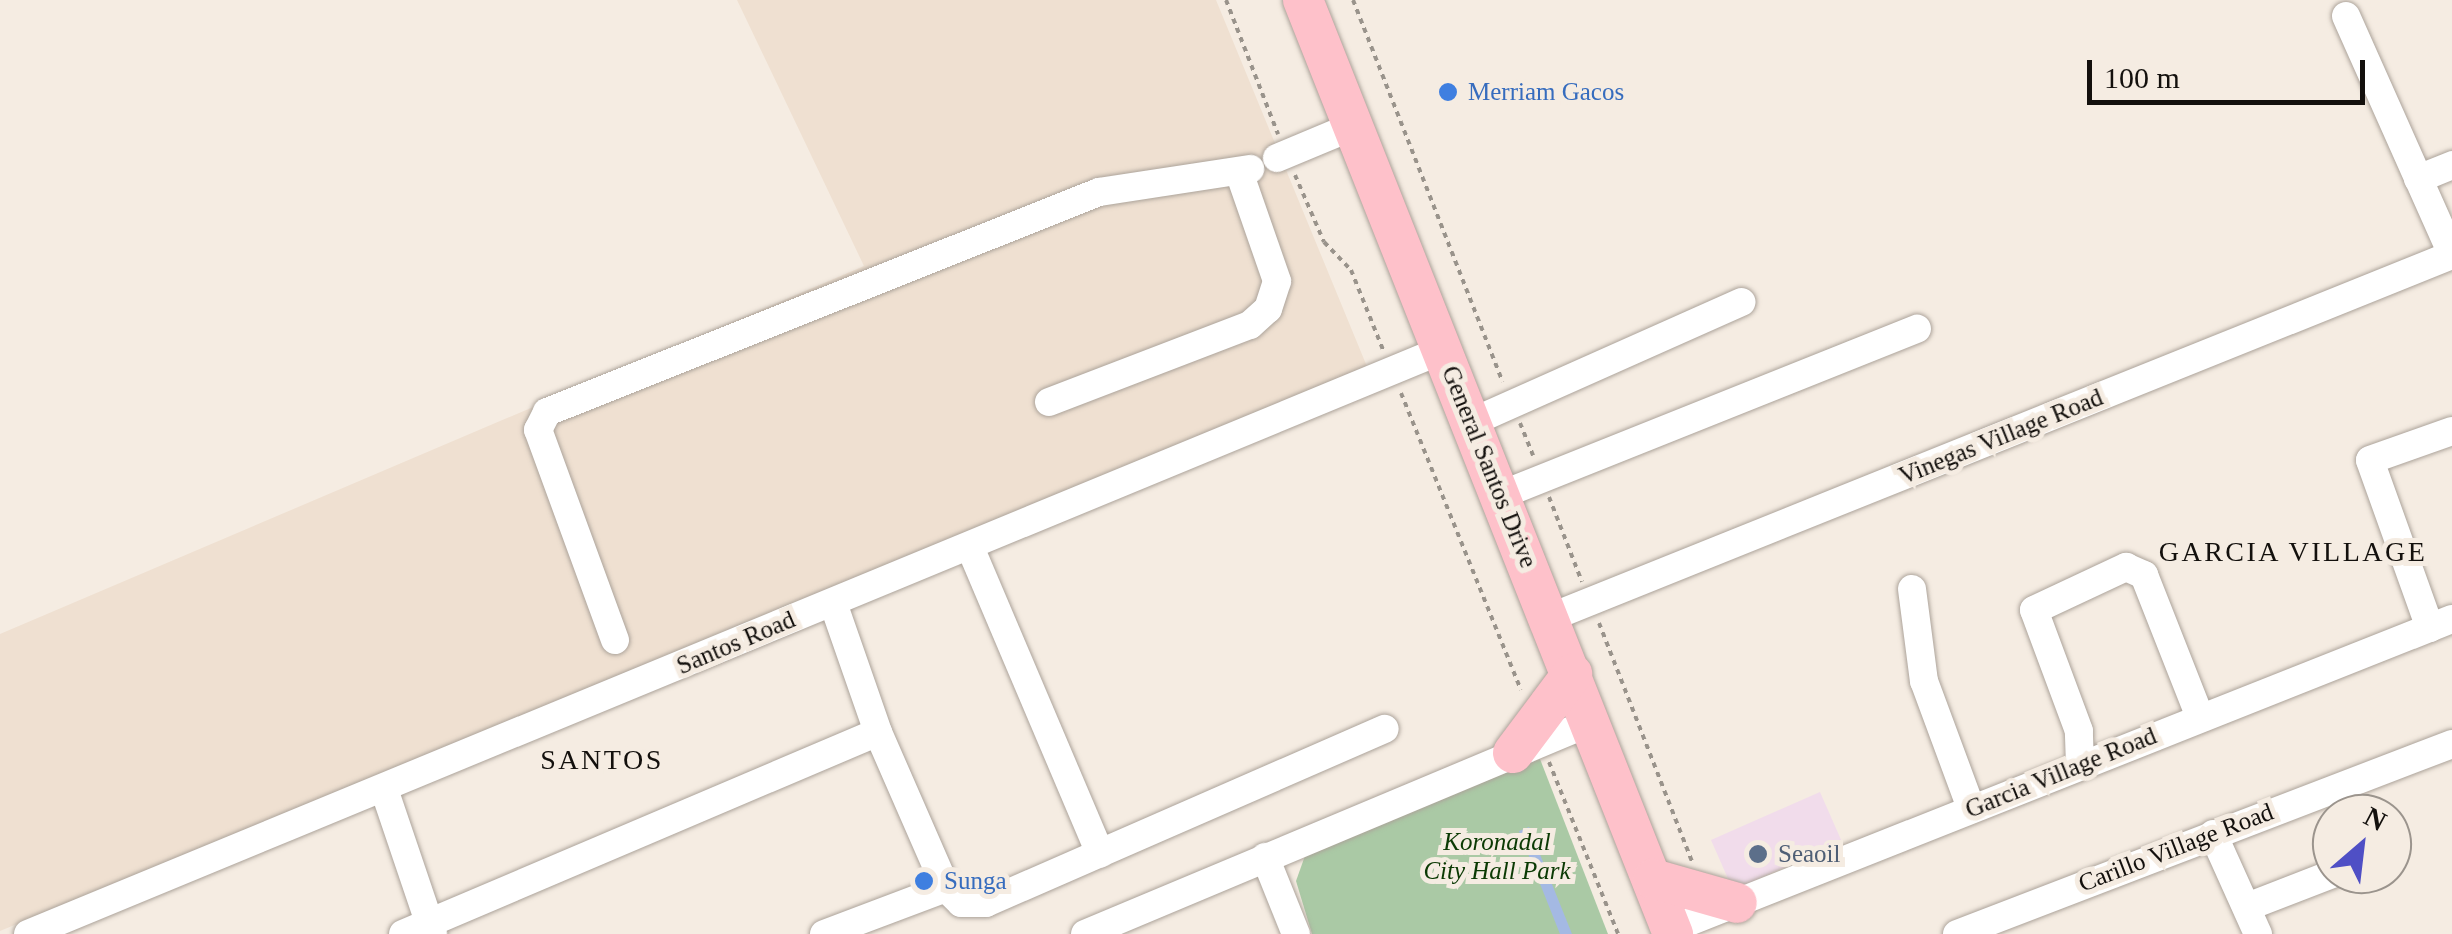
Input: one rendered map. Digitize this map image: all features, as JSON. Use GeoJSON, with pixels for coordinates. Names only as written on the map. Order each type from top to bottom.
{"type":"FeatureCollection","features":[{"type":"Feature","properties":{"kind":"highway","name":"General Santos Drive"},"geometry":{"type":"LineString","coordinates":[[1308,1],[1351,127],[1472,422],[1672,932]]}},
{"type":"Feature","properties":{"kind":"highway"},"geometry":{"type":"LineString","coordinates":[[1529,753],[1572,674]]}},
{"type":"Feature","properties":{"kind":"highway"},"geometry":{"type":"LineString","coordinates":[[1652,879],[1737,902]]}},
{"type":"Feature","properties":{"kind":"street"},"geometry":{"type":"LineString","coordinates":[[2346,16],[2452,254]]}},
{"type":"Feature","properties":{"kind":"street"},"geometry":{"type":"LineString","coordinates":[[614,640],[538,430],[546,412],[1098,192],[1256,167],[1351,127]]}},
{"type":"Feature","properties":{"kind":"street"},"geometry":{"type":"LineString","coordinates":[[2418,178],[2452,166]]}},
{"type":"Feature","properties":{"kind":"street"},"geometry":{"type":"LineString","coordinates":[[1050,402],[1250,326],[1268,309],[1277,281],[1256,167]]}},
{"type":"Feature","properties":{"kind":"street","name":"Vinegas Village Road"},"geometry":{"type":"LineString","coordinates":[[1549,618],[2452,254]]}},
{"type":"Feature","properties":{"kind":"street"},"geometry":{"type":"LineString","coordinates":[[1472,422],[1741,302]]}},
{"type":"Feature","properties":{"kind":"street"},"geometry":{"type":"LineString","coordinates":[[1501,495],[1917,328]]}},
{"type":"Feature","properties":{"kind":"street","name":"Santos Road"},"geometry":{"type":"LineString","coordinates":[[28,934],[1442,350]]}},
{"type":"Feature","properties":{"kind":"street"},"geometry":{"type":"LineString","coordinates":[[2441,623],[2370,460],[2452,431]]}},
{"type":"Feature","properties":{"kind":"street"},"geometry":{"type":"LineString","coordinates":[[970,547],[1100,854]]}},
{"type":"Feature","properties":{"kind":"street"},"geometry":{"type":"LineString","coordinates":[[2080,765],[2078,731],[2034,610],[2126,567],[2144,574],[2200,717]]}},
{"type":"Feature","properties":{"kind":"street"},"geometry":{"type":"LineString","coordinates":[[1912,589],[1924,681],[1971,808]]}},
{"type":"Feature","properties":{"kind":"street"},"geometry":{"type":"LineString","coordinates":[[833,603],[878,732],[946,888],[961,903],[977,906],[1385,730]]}},
{"type":"Feature","properties":{"kind":"street","name":"Garcia Village Road"},"geometry":{"type":"LineString","coordinates":[[1672,932],[1737,902],[2441,623]]}},
{"type":"Feature","properties":{"kind":"street"},"geometry":{"type":"LineString","coordinates":[[1089,933],[1265,857],[1529,753],[1591,722]]}},
{"type":"Feature","properties":{"kind":"street"},"geometry":{"type":"LineString","coordinates":[[403,934],[431,928],[878,732]]}},
{"type":"Feature","properties":{"kind":"street","name":"Carillo Village Road"},"geometry":{"type":"LineString","coordinates":[[1957,934],[2452,744]]}},
{"type":"Feature","properties":{"kind":"street"},"geometry":{"type":"LineString","coordinates":[[384,789],[431,928]]}},
{"type":"Feature","properties":{"kind":"street"},"geometry":{"type":"LineString","coordinates":[[2213,834],[2258,934]]}},
{"type":"Feature","properties":{"kind":"street"},"geometry":{"type":"LineString","coordinates":[[1265,857],[1296,934]]}},
{"type":"Feature","properties":{"kind":"street"},"geometry":{"type":"LineString","coordinates":[[2247,908],[2312,882]]}},
{"type":"Feature","properties":{"kind":"street"},"geometry":{"type":"LineString","coordinates":[[824,934],[946,888]]}},
{"type":"Feature","properties":{"kind":"path"},"geometry":{"type":"LineString","coordinates":[[1529,753],[1618,934]]}},
{"type":"Feature","properties":{"kind":"shaded area"},"geometry":{"type":"Polygon","coordinates":[[[737,0],[1216,0],[1368,369],[0,931],[0,634],[864,266],[737,0]]]}},
{"type":"Feature","properties":{"kind":"shaded area"},"geometry":{"type":"Polygon","coordinates":[[[1820,792],[1842,842],[1733,890],[1711,840],[1820,792]]]}},
{"type":"Feature","properties":{"kind":"green space","name":"Koronadal City Hall Park"},"geometry":{"type":"Polygon","coordinates":[[[1540,759],[1608,934],[1312,934],[1296,881],[1306,853],[1540,759]]]}},
{"type":"Feature","properties":{"kind":"water"},"geometry":{"type":"Polygon","coordinates":[[[1529,827],[1572,934],[1560,934],[1519,831],[1529,827]]]}},
{"type":"Feature","properties":{"kind":"place","name":"Merriam Gacos"},"geometry":{"type":"Point","coordinates":[1448,92]}},
{"type":"Feature","properties":{"kind":"place","name":"Seaoil"},"geometry":{"type":"Point","coordinates":[1758,854]}},
{"type":"Feature","properties":{"kind":"place","name":"Sunga"},"geometry":{"type":"Point","coordinates":[924,881]}},
{"type":"Feature","properties":{"kind":"district","name":"GARCIA VILLAGE"},"geometry":{"type":"Point","coordinates":[2293,552]}},
{"type":"Feature","properties":{"kind":"district","name":"SANTOS"},"geometry":{"type":"Point","coordinates":[602,760]}}]}
